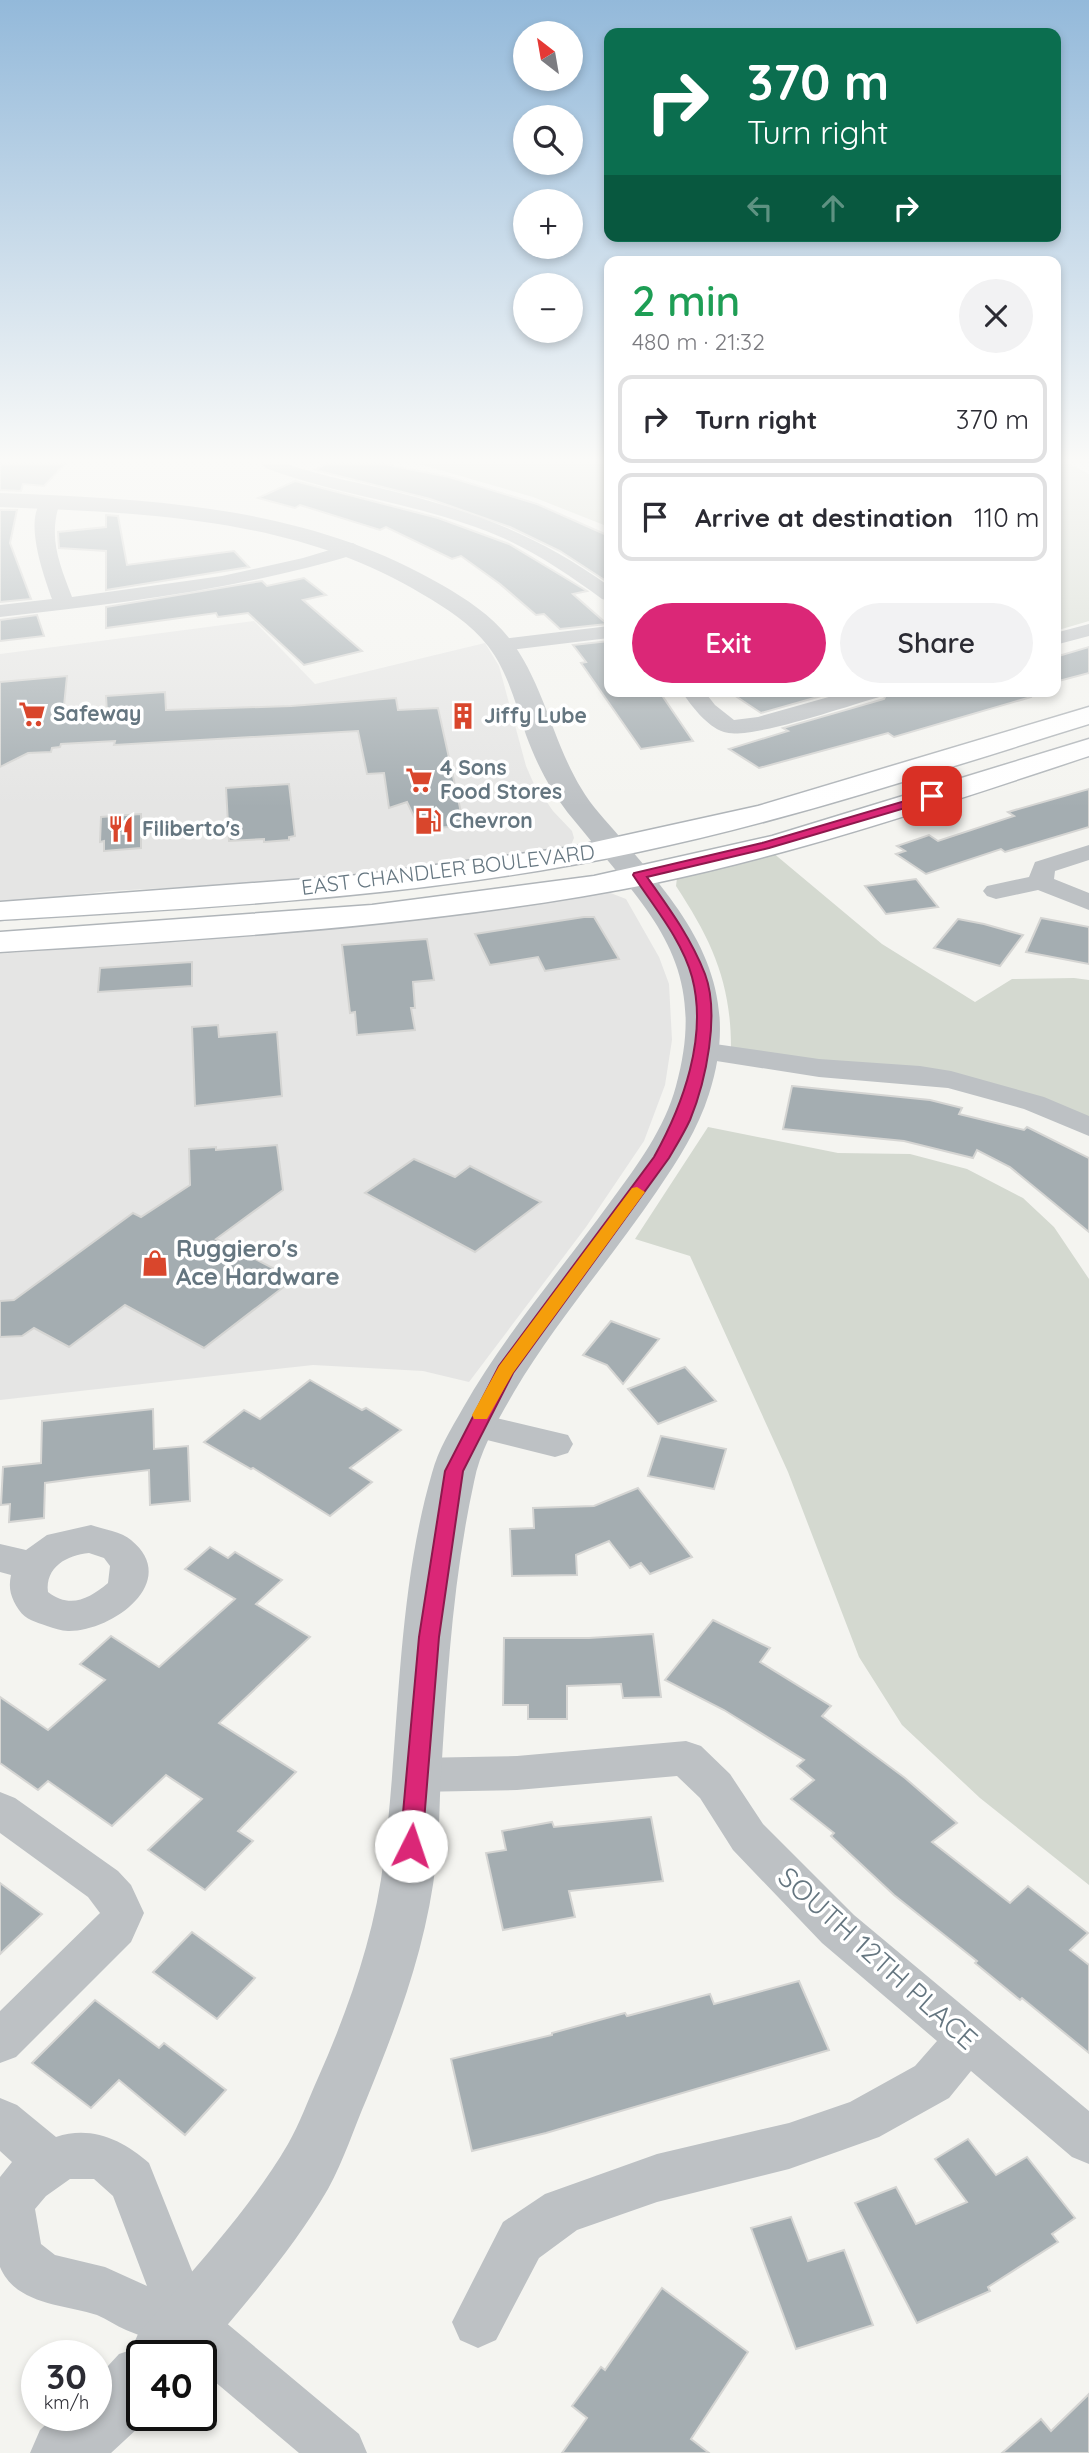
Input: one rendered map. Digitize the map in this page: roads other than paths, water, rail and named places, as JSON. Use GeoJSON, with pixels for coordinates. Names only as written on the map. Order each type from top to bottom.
{"type":"FeatureCollection","features":[{"type":"Feature","properties":{"kind":"main road","name":"EAST CHANDLER BOULEVARD"},"geometry":{"type":"LineString","coordinates":[[0,911],[281,892],[434,876],[574,856],[733,821],[1089,715]]}},
{"type":"Feature","properties":{"kind":"main road","name":"EAST CHANDLER BOULEVARD"},"geometry":{"type":"LineString","coordinates":[[0,942],[288,922],[560,890],[639,875],[832,828],[1089,747]]}},
{"type":"Feature","properties":{"kind":"street"},"geometry":{"type":"LineString","coordinates":[[55,578],[64,603]]}},
{"type":"Feature","properties":{"kind":"street"},"geometry":{"type":"LineString","coordinates":[[0,611],[245,578]]}},
{"type":"Feature","properties":{"kind":"street"},"geometry":{"type":"LineString","coordinates":[[174,2340],[245,2257],[309,2164],[351,2069],[388,1972],[409,1870],[415,1775],[442,1533],[454,1471],[475,1425],[506,1370],[661,1158],[682,1122],[695,1082],[702,1043],[705,1011],[699,975],[688,948],[639,875],[566,792],[534,720],[523,680],[501,645],[466,611],[416,578]]}},
{"type":"Feature","properties":{"kind":"street"},"geometry":{"type":"LineString","coordinates":[[586,578],[604,591]]}},
{"type":"Feature","properties":{"kind":"street"},"geometry":{"type":"LineString","coordinates":[[1061,637],[1089,629]]}},
{"type":"Feature","properties":{"kind":"street"},"geometry":{"type":"LineString","coordinates":[[501,645],[604,633]]}},
{"type":"Feature","properties":{"kind":"street"},"geometry":{"type":"LineString","coordinates":[[697,697],[707,710],[729,727],[759,724],[854,697]]}},
{"type":"Feature","properties":{"kind":"street"},"geometry":{"type":"LineString","coordinates":[[1040,882],[1044,867],[1089,852]]}},
{"type":"Feature","properties":{"kind":"street"},"geometry":{"type":"LineString","coordinates":[[996,891],[1040,882],[1089,902]]}},
{"type":"Feature","properties":{"kind":"street"},"geometry":{"type":"LineString","coordinates":[[702,1043],[832,1069],[920,1075],[1007,1094],[1089,1127]]}},
{"type":"Feature","properties":{"kind":"street"},"geometry":{"type":"LineString","coordinates":[[475,1425],[555,1444]]}},
{"type":"Feature","properties":{"kind":"street","name":"SOUTH 12TH PLACE"},"geometry":{"type":"LineString","coordinates":[[415,1775],[517,1773],[686,1758],[715,1786],[748,1836],[838,1929],[1089,2141]]}},
{"type":"Feature","properties":{"kind":"street"},"geometry":{"type":"LineString","coordinates":[[0,1810],[103,1884],[116,1898],[122,1913],[115,1928],[0,2042]]}},
{"type":"Feature","properties":{"kind":"street"},"geometry":{"type":"LineString","coordinates":[[478,2322],[521,2240],[562,2211],[657,2178],[789,2146],[862,2121],[932,2082],[968,2040]]}},
{"type":"Feature","properties":{"kind":"street"},"geometry":{"type":"LineString","coordinates":[[0,2120],[50,2163]]}},
{"type":"Feature","properties":{"kind":"street"},"geometry":{"type":"LineString","coordinates":[[94,2156],[113,2164],[132,2180],[174,2340],[142,2311],[105,2292],[43,2277],[23,2262],[6,2195],[50,2163],[70,2157],[94,2156]]}},
{"type":"Feature","properties":{"kind":"street"},"geometry":{"type":"LineString","coordinates":[[217,2369],[340,2453]]}},
{"type":"Feature","properties":{"kind":"street"},"geometry":{"type":"LineString","coordinates":[[63,2453],[126,2396]]}},
{"type":"Feature","properties":{"kind":"place","name":"Safeway"},"geometry":{"type":"Point","coordinates":[32,714]}},
{"type":"Feature","properties":{"kind":"place","name":"Jiffy Lube"},"geometry":{"type":"Point","coordinates":[463,716]}},
{"type":"Feature","properties":{"kind":"place","name":"4 Sons Food Stores"},"geometry":{"type":"Point","coordinates":[419,780]}},
{"type":"Feature","properties":{"kind":"place","name":"Chevron"},"geometry":{"type":"Point","coordinates":[428,821]}},
{"type":"Feature","properties":{"kind":"place","name":"Filiberto's"},"geometry":{"type":"Point","coordinates":[121,829]}},
{"type":"Feature","properties":{"kind":"place","name":"Ruggiero's Ace Hardware"},"geometry":{"type":"Point","coordinates":[155,1263]}}]}
